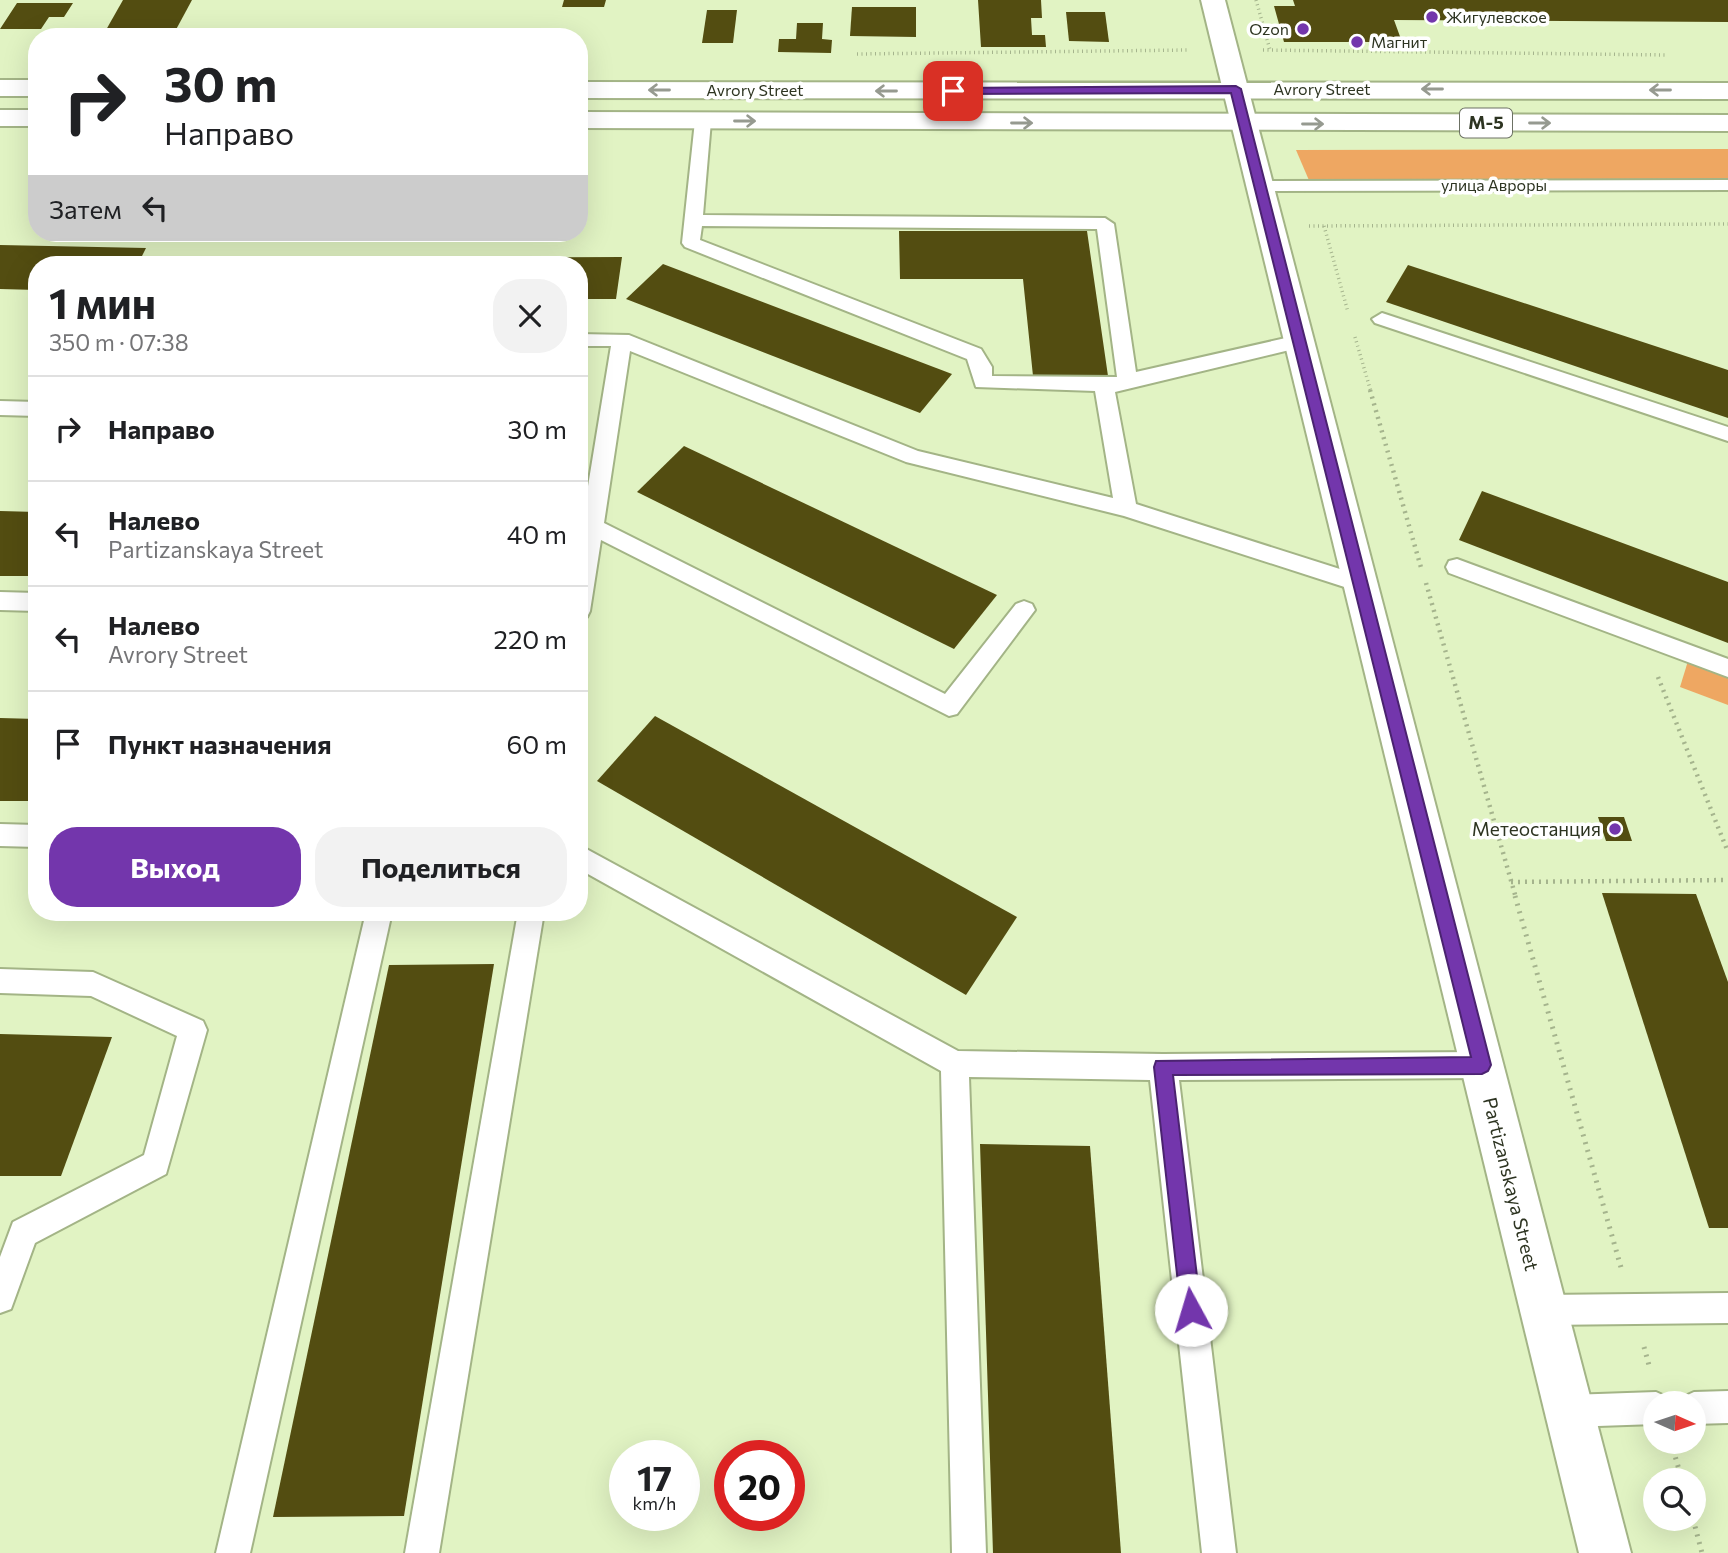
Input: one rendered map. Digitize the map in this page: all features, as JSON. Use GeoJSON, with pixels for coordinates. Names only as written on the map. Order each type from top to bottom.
{"type":"FeatureCollection","features":[{"type":"Feature","properties":{"kind":"main road","name":"Partizanskaya Street"},"geometry":{"type":"LineString","coordinates":[[1213,0],[1605,1553]]}},
{"type":"Feature","properties":{"kind":"main road"},"geometry":{"type":"LineString","coordinates":[[0,88],[28,88]]}},
{"type":"Feature","properties":{"kind":"main road","name":"Avrory Street"},"geometry":{"type":"LineString","coordinates":[[588,90],[1728,123]]}},
{"type":"Feature","properties":{"kind":"main road","name":"Avrory Street"},"geometry":{"type":"LineString","coordinates":[[588,121],[703,121],[1240,107],[1728,91]]}},
{"type":"Feature","properties":{"kind":"main road"},"geometry":{"type":"LineString","coordinates":[[0,118],[28,118]]}},
{"type":"Feature","properties":{"kind":"lane"},"geometry":{"type":"LineString","coordinates":[[703,121],[691,243],[974,354],[982,367],[983,382],[1104,384],[1299,341]]}},
{"type":"Feature","properties":{"kind":"lane","name":"улица Авроры"},"geometry":{"type":"LineString","coordinates":[[1260,186],[1728,185]]}},
{"type":"Feature","properties":{"kind":"lane"},"geometry":{"type":"LineString","coordinates":[[694,220],[1105,224],[1127,381]]}},
{"type":"Feature","properties":{"kind":"lane"},"geometry":{"type":"LineString","coordinates":[[1382,319],[1728,434]]}},
{"type":"Feature","properties":{"kind":"lane"},"geometry":{"type":"LineString","coordinates":[[588,340],[622,340],[913,457],[1126,509],[1360,583]]}},
{"type":"Feature","properties":{"kind":"lane"},"geometry":{"type":"LineString","coordinates":[[588,552],[622,340]]}},
{"type":"Feature","properties":{"kind":"lane"},"geometry":{"type":"LineString","coordinates":[[1104,384],[1126,509]]}},
{"type":"Feature","properties":{"kind":"lane"},"geometry":{"type":"LineString","coordinates":[[0,408],[28,409]]}},
{"type":"Feature","properties":{"kind":"lane"},"geometry":{"type":"LineString","coordinates":[[592,526],[949,707],[1024,610]]}},
{"type":"Feature","properties":{"kind":"lane"},"geometry":{"type":"LineString","coordinates":[[1457,567],[1728,668]]}},
{"type":"Feature","properties":{"kind":"lane"},"geometry":{"type":"LineString","coordinates":[[0,601],[28,602]]}},
{"type":"Feature","properties":{"kind":"lane"},"geometry":{"type":"LineString","coordinates":[[0,835],[28,836]]}},
{"type":"Feature","properties":{"kind":"lane"},"geometry":{"type":"LineString","coordinates":[[588,861],[955,1064],[1163,1067],[1482,1065]]}},
{"type":"Feature","properties":{"kind":"lane"},"geometry":{"type":"LineString","coordinates":[[233,1553],[377,921]]}},
{"type":"Feature","properties":{"kind":"lane"},"geometry":{"type":"LineString","coordinates":[[422,1553],[529,921]]}},
{"type":"Feature","properties":{"kind":"lane"},"geometry":{"type":"LineString","coordinates":[[0,981],[93,984],[193,1030],[156,1164],[24,1233],[0,1298]]}},
{"type":"Feature","properties":{"kind":"lane"},"geometry":{"type":"LineString","coordinates":[[955,1064],[969,1553]]}},
{"type":"Feature","properties":{"kind":"lane"},"geometry":{"type":"LineString","coordinates":[[1163,1067],[1219,1553]]}},
{"type":"Feature","properties":{"kind":"lane"},"geometry":{"type":"LineString","coordinates":[[1543,1310],[1728,1308]]}},
{"type":"Feature","properties":{"kind":"lane"},"geometry":{"type":"LineString","coordinates":[[1569,1410],[1643,1396]]}},
{"type":"Feature","properties":{"kind":"lane"},"geometry":{"type":"LineString","coordinates":[[1706,1408],[1728,1407]]}},
{"type":"Feature","properties":{"kind":"path"},"geometry":{"type":"LineString","coordinates":[[1256,0],[1270,50]]}},
{"type":"Feature","properties":{"kind":"path"},"geometry":{"type":"LineString","coordinates":[[857,54],[1270,50],[1673,55]]}},
{"type":"Feature","properties":{"kind":"path"},"geometry":{"type":"LineString","coordinates":[[1270,226],[1728,224]]}},
{"type":"Feature","properties":{"kind":"path"},"geometry":{"type":"LineString","coordinates":[[1324,226],[1350,319]]}},
{"type":"Feature","properties":{"kind":"path"},"geometry":{"type":"LineString","coordinates":[[1354,332],[1633,1309],[1653,1391]]}},
{"type":"Feature","properties":{"kind":"path"},"geometry":{"type":"LineString","coordinates":[[1657,675],[1728,852]]}},
{"type":"Feature","properties":{"kind":"path"},"geometry":{"type":"LineString","coordinates":[[1511,882],[1728,880]]}},
{"type":"Feature","properties":{"kind":"path"},"geometry":{"type":"LineString","coordinates":[[1696,1531],[1702,1553]]}},
{"type":"Feature","properties":{"kind":"shaded area"},"geometry":{"type":"Polygon","coordinates":[[[1728,149],[1728,188],[1314,192],[1296,150],[1728,149]]]}},
{"type":"Feature","properties":{"kind":"shaded area"},"geometry":{"type":"Polygon","coordinates":[[[1688,661],[1728,676],[1728,705],[1680,687],[1688,661]]]}},
{"type":"Feature","properties":{"kind":"building"},"geometry":{"type":"Polygon","coordinates":[[[123,0],[192,0],[177,28],[107,28],[123,0]]]}},
{"type":"Feature","properties":{"kind":"building"},"geometry":{"type":"Polygon","coordinates":[[[564,0],[606,0],[604,7],[562,7],[564,0]]]}},
{"type":"Feature","properties":{"kind":"building"},"geometry":{"type":"Polygon","coordinates":[[[978,0],[1041,0],[1042,18],[1031,18],[1032,35],[1045,35],[1046,47],[981,47],[978,0]]]}},
{"type":"Feature","properties":{"kind":"building"},"geometry":{"type":"Polygon","coordinates":[[[1293,0],[1728,0],[1728,22],[1394,20],[1402,42],[1284,42],[1274,6],[1295,6],[1293,0]]]}},
{"type":"Feature","properties":{"kind":"building"},"geometry":{"type":"Polygon","coordinates":[[[17,3],[73,3],[64,17],[49,17],[42,28],[0,29],[17,3]]]}},
{"type":"Feature","properties":{"kind":"building"},"geometry":{"type":"Polygon","coordinates":[[[852,7],[916,7],[916,37],[850,36],[852,7]]]}},
{"type":"Feature","properties":{"kind":"building"},"geometry":{"type":"Polygon","coordinates":[[[707,10],[737,10],[733,43],[702,43],[707,10]]]}},
{"type":"Feature","properties":{"kind":"building"},"geometry":{"type":"Polygon","coordinates":[[[1066,12],[1105,12],[1109,42],[1069,41],[1066,12]]]}},
{"type":"Feature","properties":{"kind":"building"},"geometry":{"type":"Polygon","coordinates":[[[797,23],[823,23],[822,39],[832,40],[831,53],[778,52],[779,39],[796,39],[797,23]]]}},
{"type":"Feature","properties":{"kind":"building"},"geometry":{"type":"Polygon","coordinates":[[[899,231],[1087,231],[1108,376],[1033,376],[1023,279],[900,279],[899,231]]]}},
{"type":"Feature","properties":{"kind":"building"},"geometry":{"type":"Polygon","coordinates":[[[0,245],[146,248],[142,256],[28,256],[28,290],[0,289],[0,245]]]}},
{"type":"Feature","properties":{"kind":"building"},"geometry":{"type":"Polygon","coordinates":[[[588,257],[622,257],[616,299],[588,299],[588,257]]]}},
{"type":"Feature","properties":{"kind":"building"},"geometry":{"type":"Polygon","coordinates":[[[663,264],[952,374],[920,413],[626,299],[663,264]]]}},
{"type":"Feature","properties":{"kind":"building"},"geometry":{"type":"Polygon","coordinates":[[[1408,265],[1728,370],[1728,418],[1386,302],[1408,265]]]}},
{"type":"Feature","properties":{"kind":"building"},"geometry":{"type":"Polygon","coordinates":[[[684,446],[997,595],[954,649],[637,492],[684,446]]]}},
{"type":"Feature","properties":{"kind":"building"},"geometry":{"type":"Polygon","coordinates":[[[1482,491],[1728,582],[1728,643],[1459,540],[1482,491]]]}},
{"type":"Feature","properties":{"kind":"building"},"geometry":{"type":"Polygon","coordinates":[[[0,511],[28,512],[28,576],[0,576],[0,511]]]}},
{"type":"Feature","properties":{"kind":"building"},"geometry":{"type":"Polygon","coordinates":[[[655,716],[1017,917],[966,995],[597,781],[655,716]]]}},
{"type":"Feature","properties":{"kind":"building"},"geometry":{"type":"Polygon","coordinates":[[[0,718],[28,719],[28,801],[0,801],[0,718]]]}},
{"type":"Feature","properties":{"kind":"building","name":"Метеостанция"},"geometry":{"type":"Polygon","coordinates":[[[1598,817],[1624,817],[1632,841],[1606,841],[1598,817]]]}},
{"type":"Feature","properties":{"kind":"building"},"geometry":{"type":"Polygon","coordinates":[[[1602,893],[1696,894],[1728,982],[1728,1228],[1709,1228],[1602,893]]]}},
{"type":"Feature","properties":{"kind":"building"},"geometry":{"type":"Polygon","coordinates":[[[494,964],[404,1516],[273,1517],[389,965],[494,964]]]}},
{"type":"Feature","properties":{"kind":"building"},"geometry":{"type":"Polygon","coordinates":[[[0,1034],[112,1037],[61,1176],[0,1176],[0,1034]]]}},
{"type":"Feature","properties":{"kind":"building"},"geometry":{"type":"Polygon","coordinates":[[[980,1144],[1090,1146],[1121,1553],[993,1553],[980,1144]]]}},
{"type":"Feature","properties":{"kind":"place","name":"Жигулевское"},"geometry":{"type":"Point","coordinates":[1432,17]}},
{"type":"Feature","properties":{"kind":"place","name":"Ozon"},"geometry":{"type":"Point","coordinates":[1303,29]}},
{"type":"Feature","properties":{"kind":"place","name":"Магнит"},"geometry":{"type":"Point","coordinates":[1357,42]}},
{"type":"Feature","properties":{"kind":"place","name":"Метеостанция"},"geometry":{"type":"Point","coordinates":[1615,829]}},
{"type":"Feature","properties":{"kind":"route"},"geometry":{"type":"LineString","coordinates":[[953,91],[1185,92],[1236,89],[1482,1065],[1163,1067],[1191,1310]]}}]}
